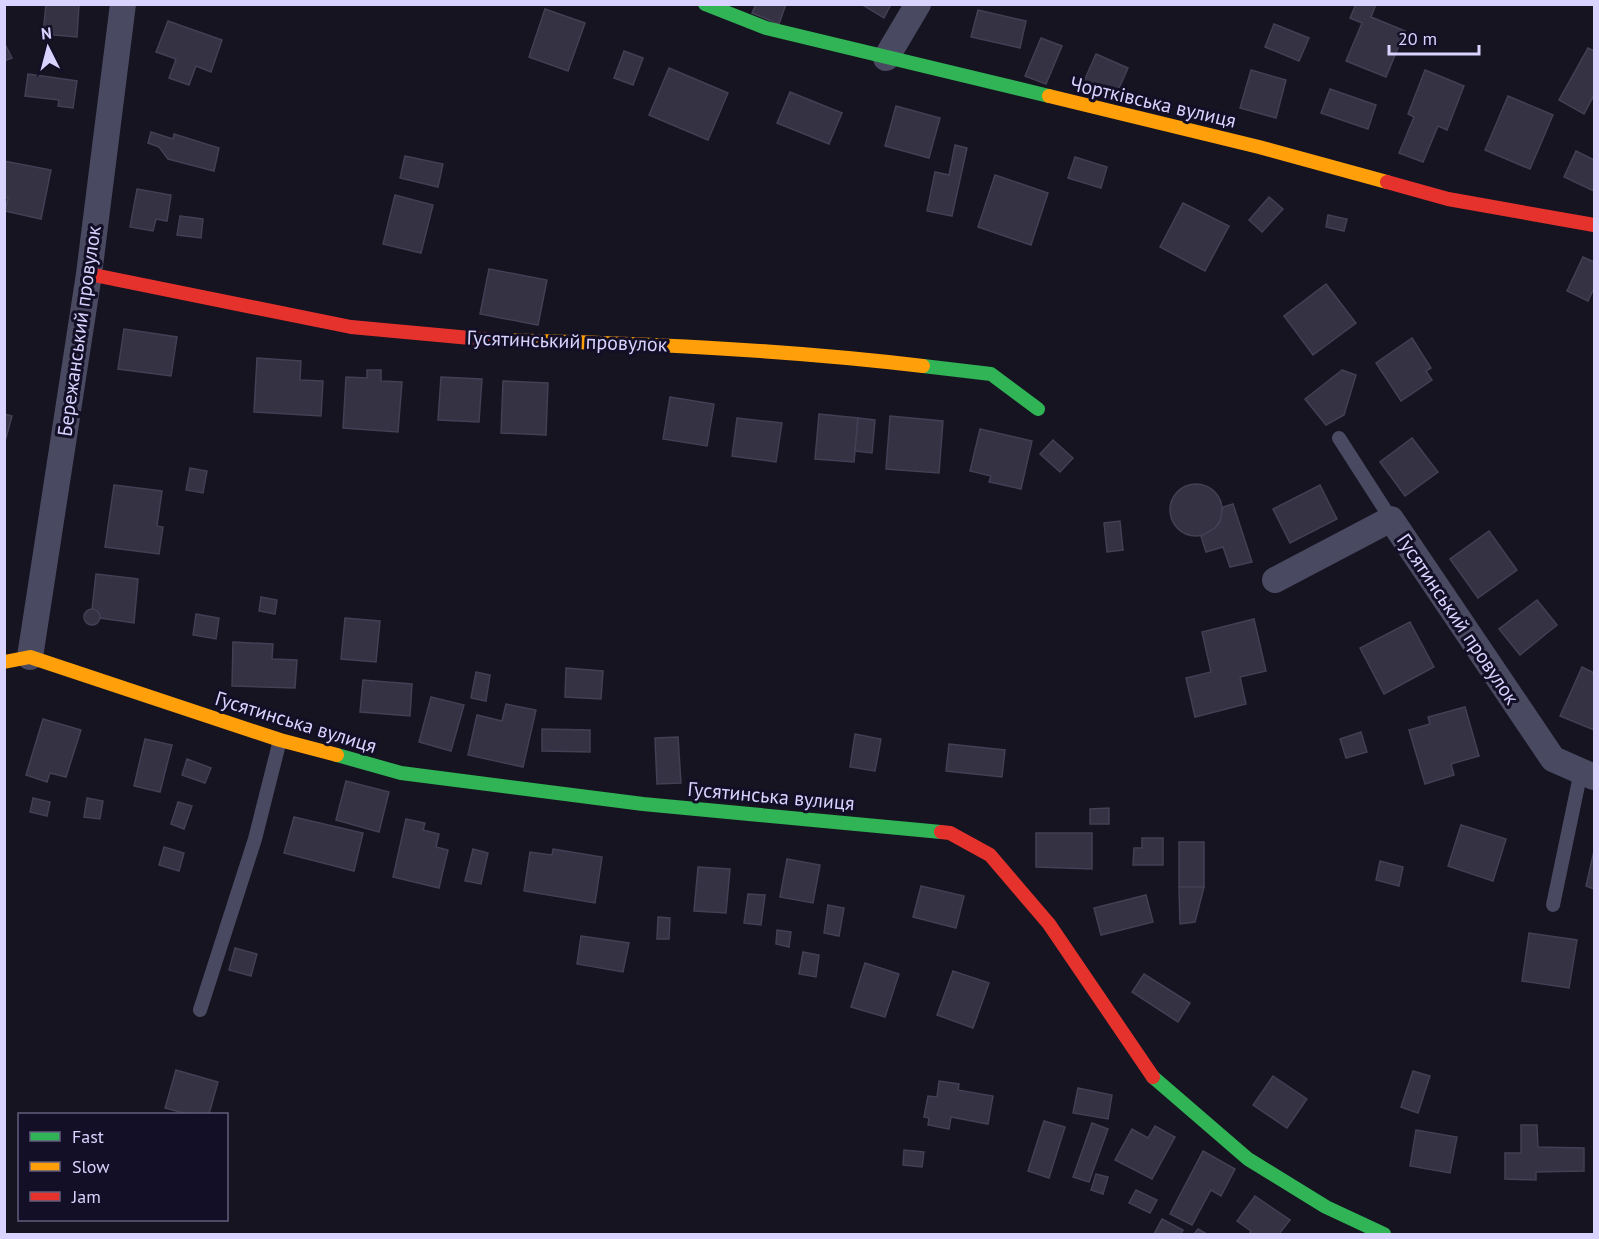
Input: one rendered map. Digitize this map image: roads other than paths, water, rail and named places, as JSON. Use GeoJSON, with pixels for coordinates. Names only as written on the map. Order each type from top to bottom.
{"type":"FeatureCollection","features":[{"type":"Feature","properties":{"kind":"street","name":"Бережанський провулок"},"geometry":{"type":"LineString","coordinates":[[30,657],[89,273],[123,4]]}},
{"type":"Feature","properties":{"kind":"street","name":"Чортківська вулиця"},"geometry":{"type":"LineString","coordinates":[[705,4],[766,28],[1259,147],[1448,199],[1594,225]]}},
{"type":"Feature","properties":{"kind":"street"},"geometry":{"type":"LineString","coordinates":[[886,58],[918,4]]}},
{"type":"Feature","properties":{"kind":"street","name":"Гусятинський провулок"},"geometry":{"type":"LineString","coordinates":[[89,273],[351,327],[489,340],[649,343],[856,358],[991,374],[1038,409]]}},
{"type":"Feature","properties":{"kind":"street","name":"Гусятинський провулок"},"geometry":{"type":"LineString","coordinates":[[1275,580],[1391,519],[1553,759],[1588,774]]}},
{"type":"Feature","properties":{"kind":"street","name":"Гусятинська вулиця"},"geometry":{"type":"LineString","coordinates":[[4,662],[30,657],[280,740],[401,773],[643,804],[950,833],[990,855],[1049,924],[1154,1078],[1248,1159],[1326,1207],[1384,1234]]}},
{"type":"Feature","properties":{"kind":"lane"},"geometry":{"type":"LineString","coordinates":[[1339,438],[1391,519]]}},
{"type":"Feature","properties":{"kind":"lane"},"geometry":{"type":"LineString","coordinates":[[200,1010],[255,839],[280,740]]}},
{"type":"Feature","properties":{"kind":"lane"},"geometry":{"type":"LineString","coordinates":[[1553,905],[1588,774]]}}]}
